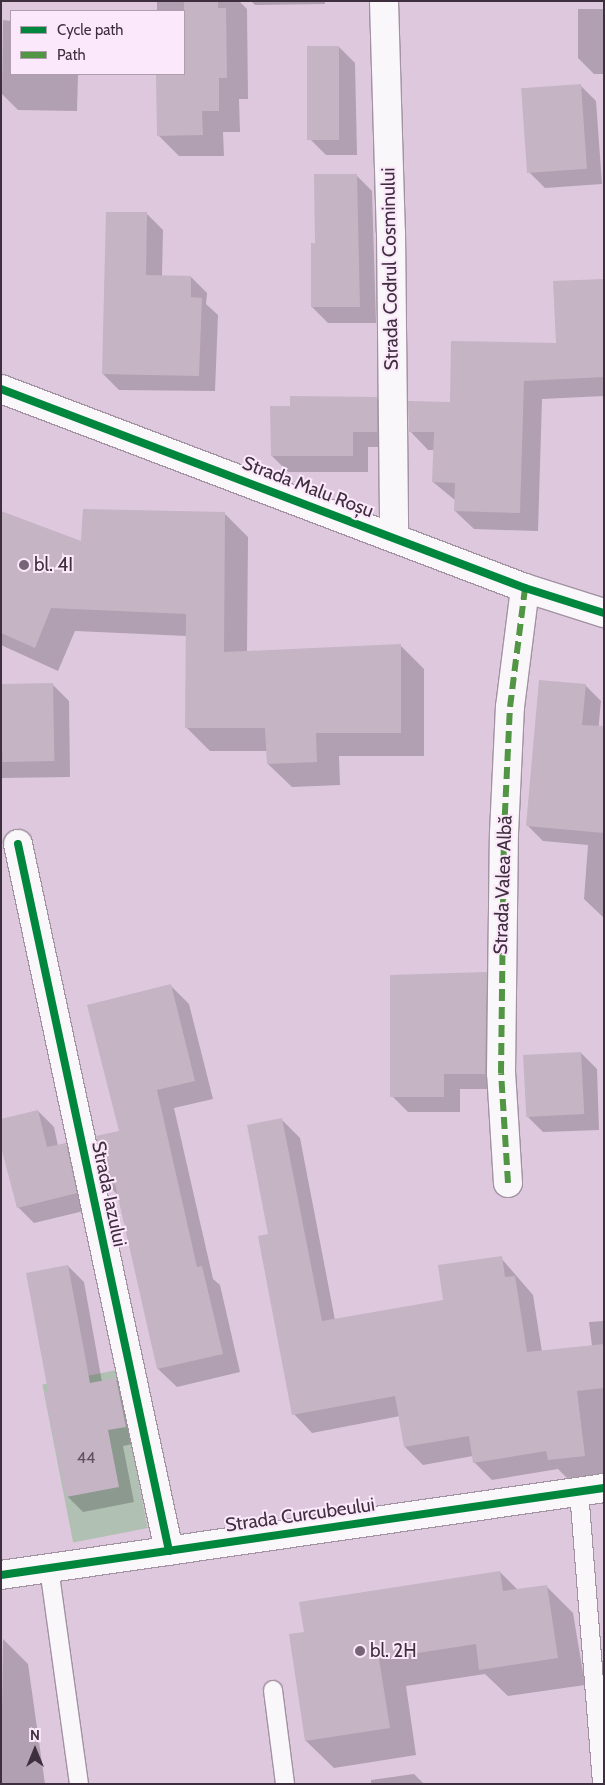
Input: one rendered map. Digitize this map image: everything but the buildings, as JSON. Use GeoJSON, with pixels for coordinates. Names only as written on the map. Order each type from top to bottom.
{"type":"FeatureCollection","features":[{"type":"Feature","properties":{"kind":"street","name":"Strada Codrul Cosminului"},"geometry":{"type":"LineString","coordinates":[[384,1],[391,232],[394,537]]}},
{"type":"Feature","properties":{"kind":"street","name":"Strada Malu Roșu"},"geometry":{"type":"LineString","coordinates":[[1,389],[525,588],[604,613]]}},
{"type":"Feature","properties":{"kind":"street","name":"Strada Valea Albă"},"geometry":{"type":"LineString","coordinates":[[508,1183],[501,1073],[504,833],[510,707],[525,588]]}},
{"type":"Feature","properties":{"kind":"street","name":"Strada Iazului"},"geometry":{"type":"LineString","coordinates":[[18,844],[169,1551]]}},
{"type":"Feature","properties":{"kind":"street","name":"Strada Curcubeului"},"geometry":{"type":"LineString","coordinates":[[1,1575],[591,1490]]}},
{"type":"Feature","properties":{"kind":"lane"},"geometry":{"type":"LineString","coordinates":[[591,1490],[602,1784]]}},
{"type":"Feature","properties":{"kind":"lane"},"geometry":{"type":"LineString","coordinates":[[49,1568],[80,1784]]}},
{"type":"Feature","properties":{"kind":"lane"},"geometry":{"type":"LineString","coordinates":[[273,1690],[285,1784]]}},
{"type":"Feature","properties":{"kind":"green space"},"geometry":{"type":"Polygon","coordinates":[[[117,1370],[148,1528],[73,1543],[42,1385],[117,1370]]]}},
{"type":"Feature","properties":{"kind":"marked path"},"geometry":{"type":"LineString","coordinates":[[508,1183],[501,1073],[504,833],[510,707],[525,588]]}},
{"type":"Feature","properties":{"kind":"cycle path"},"geometry":{"type":"LineString","coordinates":[[1,389],[525,588],[604,613]]}},
{"type":"Feature","properties":{"kind":"cycle path"},"geometry":{"type":"LineString","coordinates":[[18,844],[169,1551]]}},
{"type":"Feature","properties":{"kind":"cycle path"},"geometry":{"type":"LineString","coordinates":[[1,1575],[604,1488]]}},
{"type":"Feature","properties":{"kind":"place","name":"bl. 4I"},"geometry":{"type":"Point","coordinates":[24,565]}},
{"type":"Feature","properties":{"kind":"place","name":"bl. 2H"},"geometry":{"type":"Point","coordinates":[360,1651]}}]}
